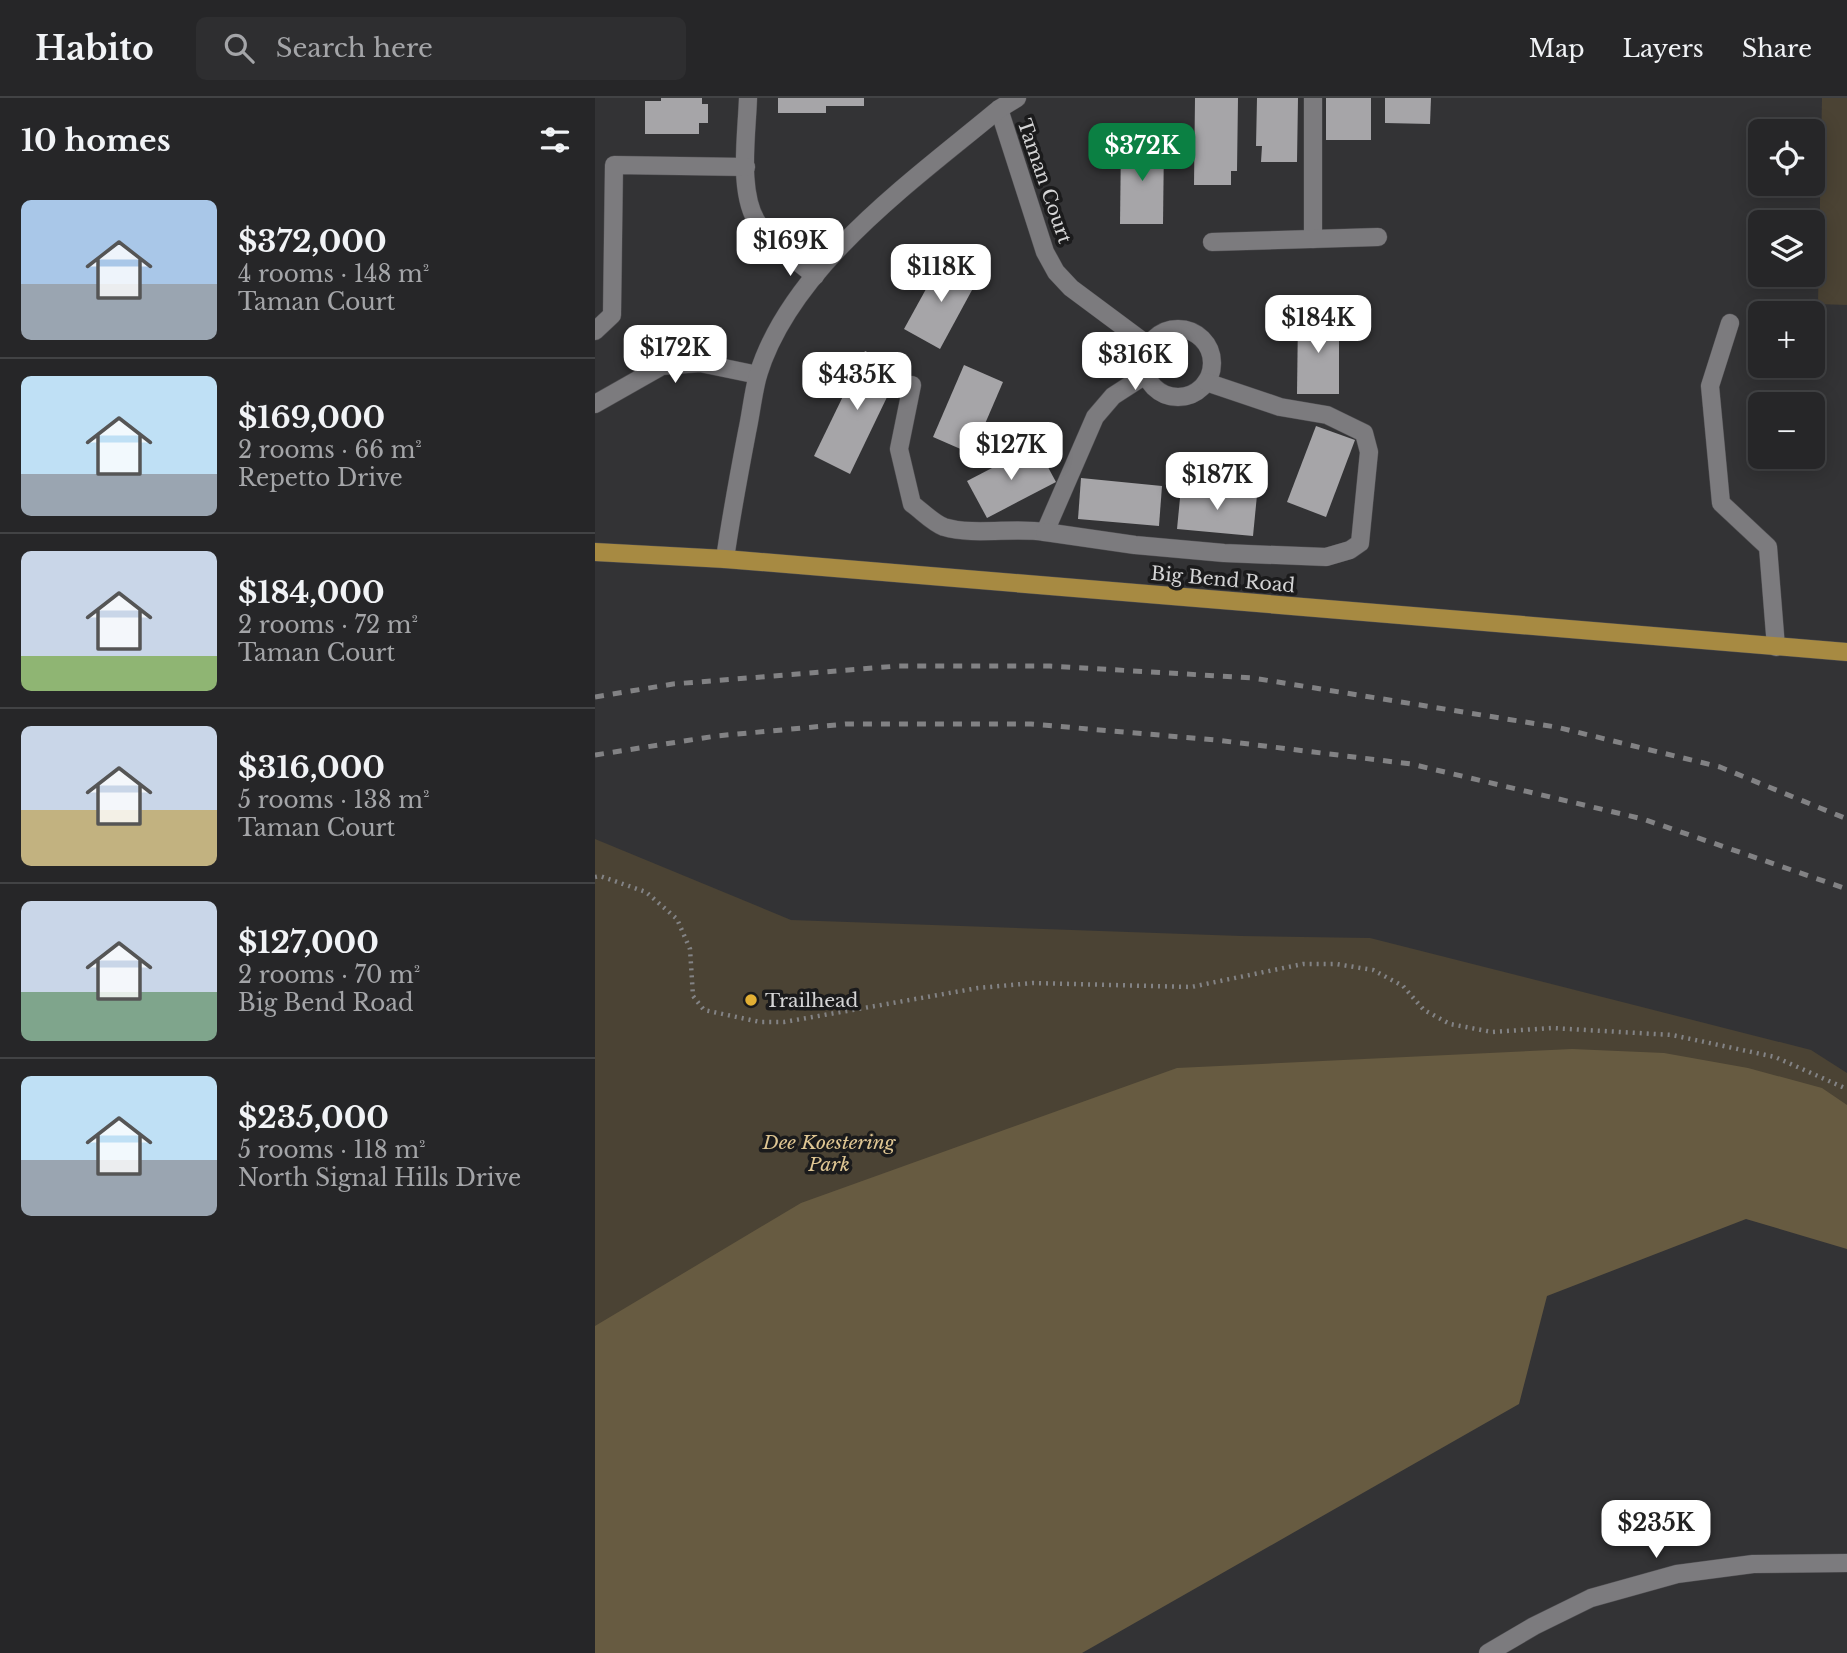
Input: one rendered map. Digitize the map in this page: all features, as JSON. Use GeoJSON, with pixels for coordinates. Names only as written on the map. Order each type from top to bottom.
{"type":"FeatureCollection","features":[{"type":"Feature","properties":{"kind":"main road","name":"Big Bend Road"},"geometry":{"type":"LineString","coordinates":[[595,552],[725,558],[1847,652]]}},
{"type":"Feature","properties":{"kind":"street"},"geometry":{"type":"LineString","coordinates":[[748,98],[746,187],[757,223],[771,239],[815,276]]}},
{"type":"Feature","properties":{"kind":"street"},"geometry":{"type":"LineString","coordinates":[[725,558],[758,375],[790,310],[815,276],[863,224],[999,109],[1017,98]]}},
{"type":"Feature","properties":{"kind":"street"},"geometry":{"type":"LineString","coordinates":[[1313,98],[1313,239]]}},
{"type":"Feature","properties":{"kind":"street","name":"Taman Court"},"geometry":{"type":"LineString","coordinates":[[999,109],[1045,252],[1056,272],[1071,288],[1149,346]]}},
{"type":"Feature","properties":{"kind":"street"},"geometry":{"type":"LineString","coordinates":[[595,331],[612,315],[614,165],[746,167]]}},
{"type":"Feature","properties":{"kind":"street"},"geometry":{"type":"LineString","coordinates":[[1212,242],[1378,237]]}},
{"type":"Feature","properties":{"kind":"street"},"geometry":{"type":"LineString","coordinates":[[1730,323],[1710,386],[1721,503],[1768,547],[1776,646]]}},
{"type":"Feature","properties":{"kind":"street"},"geometry":{"type":"LineString","coordinates":[[1189,331],[1199,336],[1207,344],[1211,355],[1212,366],[1206,383],[1195,393],[1184,397],[1163,393],[1154,387],[1147,374],[1145,356],[1149,346],[1166,332],[1189,331]]}},
{"type":"Feature","properties":{"kind":"street"},"geometry":{"type":"LineString","coordinates":[[595,404],[662,366],[700,363],[758,375]]}},
{"type":"Feature","properties":{"kind":"street"},"geometry":{"type":"LineString","coordinates":[[1045,532],[1095,417],[1113,396],[1147,374]]}},
{"type":"Feature","properties":{"kind":"street"},"geometry":{"type":"LineString","coordinates":[[912,385],[899,449],[912,504],[944,526],[991,532],[1032,530],[1135,545],[1224,554],[1327,557],[1350,550],[1360,543],[1369,452],[1364,433],[1327,415],[1280,407],[1206,383]]}},
{"type":"Feature","properties":{"kind":"street"},"geometry":{"type":"LineString","coordinates":[[1488,1653],[1534,1626],[1591,1598],[1677,1574],[1753,1564],[1847,1563]]}},
{"type":"Feature","properties":{"kind":"path"},"geometry":{"type":"LineString","coordinates":[[595,877],[600,876],[646,892],[677,919],[690,949],[693,996],[704,1010],[760,1022],[784,1022],[978,988],[1033,984],[1191,987],[1303,964],[1336,964],[1373,970],[1383,975],[1403,986],[1424,1010],[1450,1024],[1492,1032],[1552,1028],[1672,1035],[1775,1057],[1847,1089]]}},
{"type":"Feature","properties":{"kind":"green space"},"geometry":{"type":"Polygon","coordinates":[[[1822,98],[1847,98],[1847,305],[1825,304],[1825,301],[1818,301],[1818,287],[1825,287],[1825,210],[1820,210],[1820,196],[1825,196],[1825,119],[1822,119],[1822,98]]]}},
{"type":"Feature","properties":{"kind":"green space","name":"Dee Koestering Park"},"geometry":{"type":"Polygon","coordinates":[[[595,839],[791,920],[1370,938],[1811,1050],[1847,1073],[1847,1157],[595,1528],[595,839]]]}},
{"type":"Feature","properties":{"kind":"shaded area"},"geometry":{"type":"Polygon","coordinates":[[[1572,1049],[1664,1053],[1748,1068],[1822,1088],[1847,1105],[1847,1249],[1746,1219],[1547,1296],[1519,1404],[1082,1653],[595,1653],[595,1326],[801,1203],[1177,1068],[1572,1049]]]}},
{"type":"Feature","properties":{"kind":"building"},"geometry":{"type":"Polygon","coordinates":[[[661,98],[702,98],[702,104],[708,104],[708,123],[699,123],[699,134],[645,134],[645,101],[661,101],[661,98]]]}},
{"type":"Feature","properties":{"kind":"building"},"geometry":{"type":"Polygon","coordinates":[[[778,98],[864,98],[864,106],[826,106],[826,113],[778,113],[778,98]]]}},
{"type":"Feature","properties":{"kind":"building"},"geometry":{"type":"Polygon","coordinates":[[[1195,98],[1238,98],[1237,171],[1231,171],[1231,185],[1194,185],[1195,98]]]}},
{"type":"Feature","properties":{"kind":"building"},"geometry":{"type":"Polygon","coordinates":[[[1257,98],[1298,98],[1297,162],[1261,162],[1262,146],[1256,146],[1257,98]]]}},
{"type":"Feature","properties":{"kind":"building"},"geometry":{"type":"Polygon","coordinates":[[[1326,98],[1371,98],[1371,140],[1326,140],[1326,98]]]}},
{"type":"Feature","properties":{"kind":"building"},"geometry":{"type":"Polygon","coordinates":[[[1385,98],[1431,98],[1430,124],[1385,123],[1385,98]]]}},
{"type":"Feature","properties":{"kind":"building"},"geometry":{"type":"Polygon","coordinates":[[[1121,142],[1164,142],[1163,224],[1120,224],[1121,142]]]}},
{"type":"Feature","properties":{"kind":"building"},"geometry":{"type":"Polygon","coordinates":[[[942,260],[978,279],[940,349],[904,329],[942,260]]]}},
{"type":"Feature","properties":{"kind":"building"},"geometry":{"type":"Polygon","coordinates":[[[1298,316],[1339,316],[1339,394],[1297,394],[1298,316]]]}},
{"type":"Feature","properties":{"kind":"building"},"geometry":{"type":"Polygon","coordinates":[[[865,351],[901,368],[850,474],[814,456],[865,351]]]}},
{"type":"Feature","properties":{"kind":"building"},"geometry":{"type":"Polygon","coordinates":[[[964,365],[1003,382],[972,454],[933,437],[964,365]]]}},
{"type":"Feature","properties":{"kind":"building"},"geometry":{"type":"Polygon","coordinates":[[[1316,426],[1355,440],[1326,517],[1287,502],[1316,426]]]}},
{"type":"Feature","properties":{"kind":"building"},"geometry":{"type":"Polygon","coordinates":[[[1036,445],[1056,482],[987,518],[967,481],[1036,445]]]}},
{"type":"Feature","properties":{"kind":"building"},"geometry":{"type":"Polygon","coordinates":[[[1081,478],[1162,486],[1159,526],[1078,519],[1081,478]]]}},
{"type":"Feature","properties":{"kind":"building"},"geometry":{"type":"Polygon","coordinates":[[[1181,488],[1257,495],[1253,536],[1177,529],[1181,488]]]}},
{"type":"Feature","properties":{"kind":"railway"},"geometry":{"type":"LineString","coordinates":[[595,697],[673,684],[898,666],[1050,666],[1253,678],[1556,727],[1720,767],[1847,819]]}},
{"type":"Feature","properties":{"kind":"railway"},"geometry":{"type":"LineString","coordinates":[[595,755],[716,736],[846,724],[1031,724],[1216,740],[1411,764],[1643,819],[1847,889]]}},
{"type":"Feature","properties":{"kind":"place","name":"Trailhead"},"geometry":{"type":"Point","coordinates":[751,1000]}}]}
